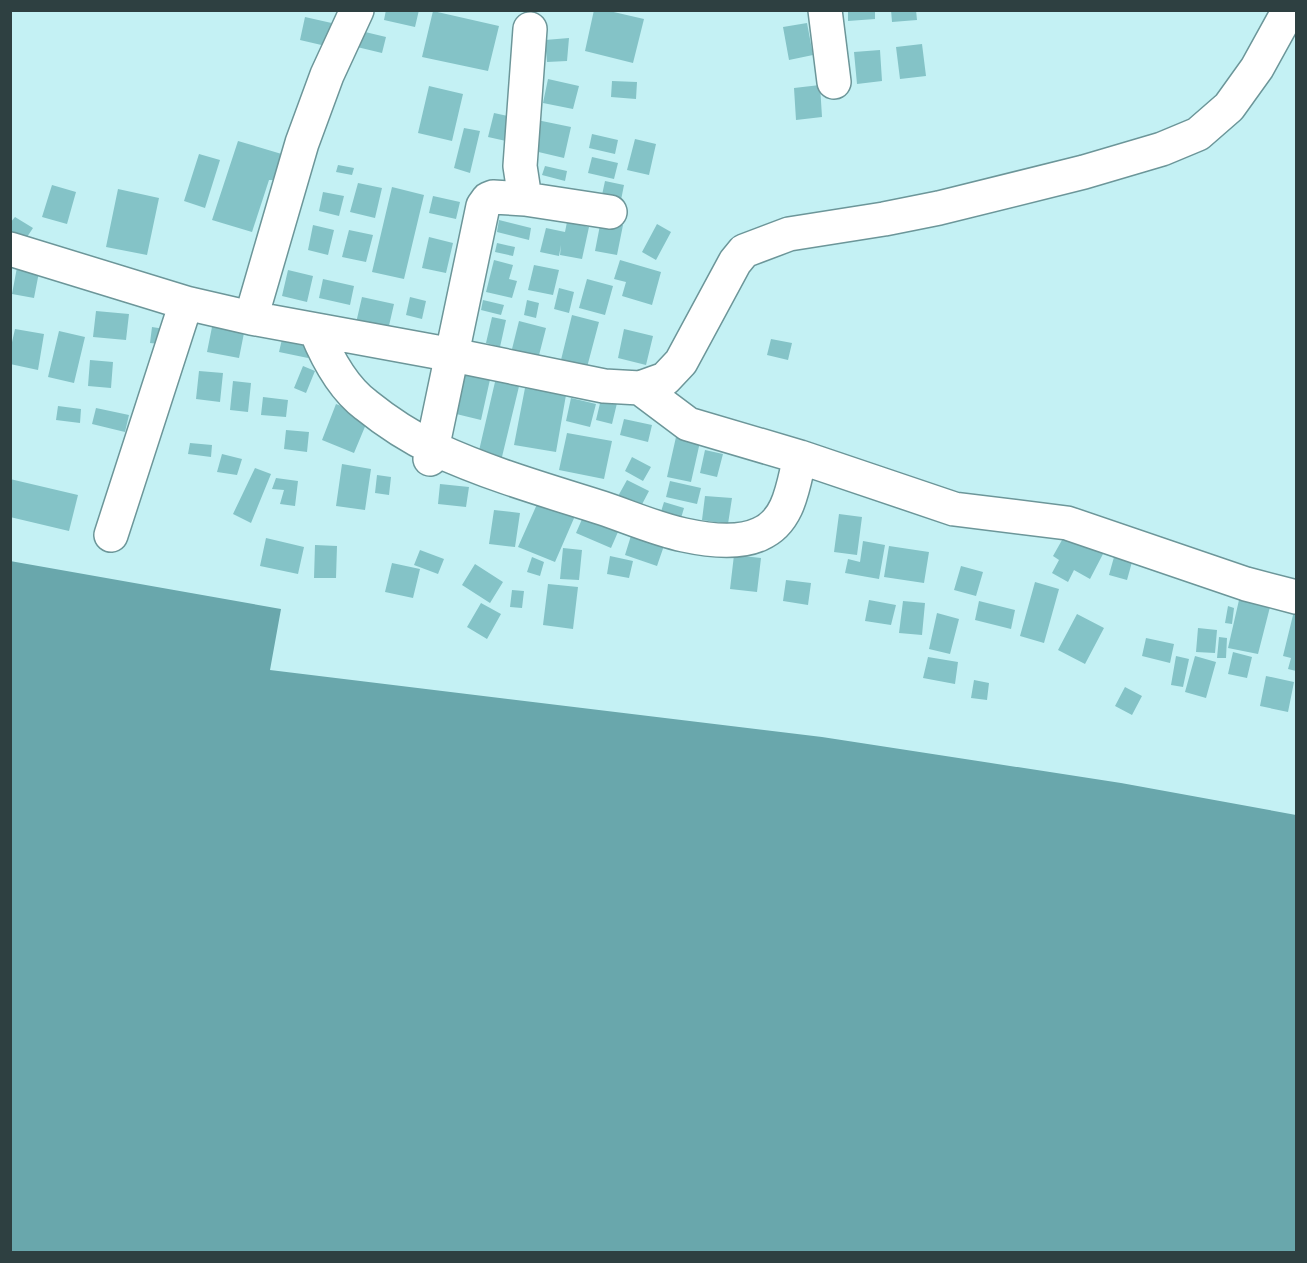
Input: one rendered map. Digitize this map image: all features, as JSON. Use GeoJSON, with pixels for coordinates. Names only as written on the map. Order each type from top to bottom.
{"type":"FeatureCollection","features":[{"type":"Feature","properties":{"kind":"street"},"geometry":{"type":"LineString","coordinates":[[251,318],[302,143],[327,75],[357,10]]}},
{"type":"Feature","properties":{"kind":"street"},"geometry":{"type":"LineString","coordinates":[[825,10],[834,82]]}},
{"type":"Feature","properties":{"kind":"street"},"geometry":{"type":"LineString","coordinates":[[10,249],[186,303],[251,318],[453,355],[604,386],[640,388],[665,379],[681,362],[735,262],[744,250],[789,234],[895,217],[1084,172],[1162,149],[1198,134],[1229,107],[1257,68],[1289,10]]}},
{"type":"Feature","properties":{"kind":"street"},"geometry":{"type":"LineString","coordinates":[[525,199],[520,166],[530,29]]}},
{"type":"Feature","properties":{"kind":"street"},"geometry":{"type":"LineString","coordinates":[[432,453],[483,206],[488,199],[494,197],[525,199],[610,212]]}},
{"type":"Feature","properties":{"kind":"street"},"geometry":{"type":"LineString","coordinates":[[111,535],[186,303]]}},
{"type":"Feature","properties":{"kind":"street"},"geometry":{"type":"LineString","coordinates":[[315,330],[325,353],[346,385],[363,404],[432,453],[684,535],[727,540],[747,539],[760,535],[779,521],[786,509],[800,457]]}},
{"type":"Feature","properties":{"kind":"street"},"geometry":{"type":"LineString","coordinates":[[640,388],[688,424],[800,457],[954,510],[1067,523],[1246,584],[1296,597]]}},
{"type":"Feature","properties":{"kind":"water"},"geometry":{"type":"Polygon","coordinates":[[[10,561],[281,609],[270,670],[822,737],[1121,783],[1296,815],[1296,1252],[11,1252],[10,561]]]}},
{"type":"Feature","properties":{"kind":"building"},"geometry":{"type":"Polygon","coordinates":[[[386,10],[419,10],[415,27],[384,20],[386,10]]]}},
{"type":"Feature","properties":{"kind":"building"},"geometry":{"type":"Polygon","coordinates":[[[594,10],[605,10],[644,19],[633,63],[585,51],[594,10]]]}},
{"type":"Feature","properties":{"kind":"building"},"geometry":{"type":"Polygon","coordinates":[[[848,10],[875,10],[875,19],[848,21],[848,10]]]}},
{"type":"Feature","properties":{"kind":"building"},"geometry":{"type":"Polygon","coordinates":[[[891,10],[916,10],[917,20],[892,22],[891,10]]]}},
{"type":"Feature","properties":{"kind":"building"},"geometry":{"type":"Polygon","coordinates":[[[433,11],[499,26],[488,71],[422,57],[433,11]]]}},
{"type":"Feature","properties":{"kind":"building"},"geometry":{"type":"Polygon","coordinates":[[[305,17],[336,24],[330,47],[300,40],[305,17]]]}},
{"type":"Feature","properties":{"kind":"building"},"geometry":{"type":"Polygon","coordinates":[[[807,23],[813,55],[789,60],[783,27],[807,23]]]}},
{"type":"Feature","properties":{"kind":"building"},"geometry":{"type":"Polygon","coordinates":[[[361,31],[386,37],[382,53],[357,47],[361,31]]]}},
{"type":"Feature","properties":{"kind":"building"},"geometry":{"type":"Polygon","coordinates":[[[569,38],[567,61],[547,62],[545,40],[569,38]]]}},
{"type":"Feature","properties":{"kind":"building"},"geometry":{"type":"Polygon","coordinates":[[[922,44],[926,76],[900,79],[896,47],[922,44]]]}},
{"type":"Feature","properties":{"kind":"building"},"geometry":{"type":"Polygon","coordinates":[[[880,50],[882,81],[857,84],[854,52],[880,50]]]}},
{"type":"Feature","properties":{"kind":"building"},"geometry":{"type":"Polygon","coordinates":[[[548,79],[579,86],[573,109],[543,103],[548,79]]]}},
{"type":"Feature","properties":{"kind":"building"},"geometry":{"type":"Polygon","coordinates":[[[612,81],[637,82],[636,99],[611,97],[612,81]]]}},
{"type":"Feature","properties":{"kind":"building"},"geometry":{"type":"Polygon","coordinates":[[[820,85],[822,117],[796,120],[794,88],[820,85]]]}},
{"type":"Feature","properties":{"kind":"building"},"geometry":{"type":"Polygon","coordinates":[[[429,86],[463,94],[452,141],[418,133],[429,86]]]}},
{"type":"Feature","properties":{"kind":"building"},"geometry":{"type":"Polygon","coordinates":[[[494,113],[512,117],[506,141],[488,137],[494,113]]]}},
{"type":"Feature","properties":{"kind":"building"},"geometry":{"type":"Polygon","coordinates":[[[537,120],[571,127],[564,158],[530,150],[537,120]]]}},
{"type":"Feature","properties":{"kind":"building"},"geometry":{"type":"Polygon","coordinates":[[[464,128],[480,131],[470,173],[454,168],[464,128]]]}},
{"type":"Feature","properties":{"kind":"building"},"geometry":{"type":"Polygon","coordinates":[[[592,134],[618,140],[615,154],[589,148],[592,134]]]}},
{"type":"Feature","properties":{"kind":"building"},"geometry":{"type":"Polygon","coordinates":[[[635,139],[656,144],[649,175],[627,170],[635,139]]]}},
{"type":"Feature","properties":{"kind":"building"},"geometry":{"type":"Polygon","coordinates":[[[238,141],[285,155],[277,180],[269,180],[252,232],[212,220],[238,141]]]}},
{"type":"Feature","properties":{"kind":"building"},"geometry":{"type":"Polygon","coordinates":[[[199,154],[220,160],[205,208],[184,201],[199,154]]]}},
{"type":"Feature","properties":{"kind":"building"},"geometry":{"type":"Polygon","coordinates":[[[592,157],[618,163],[614,179],[588,173],[592,157]]]}},
{"type":"Feature","properties":{"kind":"building"},"geometry":{"type":"Polygon","coordinates":[[[338,165],[354,168],[352,175],[336,172],[338,165]]]}},
{"type":"Feature","properties":{"kind":"building"},"geometry":{"type":"Polygon","coordinates":[[[545,166],[567,171],[565,181],[542,175],[545,166]]]}},
{"type":"Feature","properties":{"kind":"building"},"geometry":{"type":"Polygon","coordinates":[[[605,181],[624,185],[621,200],[602,195],[605,181]]]}},
{"type":"Feature","properties":{"kind":"building"},"geometry":{"type":"Polygon","coordinates":[[[358,183],[382,188],[375,218],[350,212],[358,183]]]}},
{"type":"Feature","properties":{"kind":"building"},"geometry":{"type":"Polygon","coordinates":[[[52,185],[76,192],[67,224],[42,217],[52,185]]]}},
{"type":"Feature","properties":{"kind":"building"},"geometry":{"type":"Polygon","coordinates":[[[392,187],[424,195],[404,279],[372,272],[392,187]]]}},
{"type":"Feature","properties":{"kind":"building"},"geometry":{"type":"Polygon","coordinates":[[[118,189],[159,198],[147,255],[106,247],[118,189]]]}},
{"type":"Feature","properties":{"kind":"building"},"geometry":{"type":"Polygon","coordinates":[[[323,192],[344,196],[339,216],[319,211],[323,192]]]}},
{"type":"Feature","properties":{"kind":"building"},"geometry":{"type":"Polygon","coordinates":[[[433,196],[460,202],[456,219],[429,213],[433,196]]]}},
{"type":"Feature","properties":{"kind":"building"},"geometry":{"type":"Polygon","coordinates":[[[15,217],[33,228],[23,243],[10,235],[10,223],[15,217]]]}},
{"type":"Feature","properties":{"kind":"building"},"geometry":{"type":"Polygon","coordinates":[[[499,220],[531,228],[529,240],[497,232],[499,220]]]}},
{"type":"Feature","properties":{"kind":"building"},"geometry":{"type":"Polygon","coordinates":[[[601,220],[623,225],[617,255],[595,251],[601,220]]]}},
{"type":"Feature","properties":{"kind":"building"},"geometry":{"type":"Polygon","coordinates":[[[567,222],[589,227],[582,259],[560,255],[561,245],[559,256],[540,252],[546,228],[565,232],[567,222]]]}},
{"type":"Feature","properties":{"kind":"building"},"geometry":{"type":"Polygon","coordinates":[[[657,224],[671,232],[656,260],[642,252],[657,224]]]}},
{"type":"Feature","properties":{"kind":"building"},"geometry":{"type":"Polygon","coordinates":[[[313,225],[334,230],[328,255],[308,250],[313,225]]]}},
{"type":"Feature","properties":{"kind":"building"},"geometry":{"type":"Polygon","coordinates":[[[349,230],[373,235],[366,262],[342,257],[349,230]]]}},
{"type":"Feature","properties":{"kind":"building"},"geometry":{"type":"Polygon","coordinates":[[[429,237],[453,243],[446,273],[422,268],[429,237]]]}},
{"type":"Feature","properties":{"kind":"building"},"geometry":{"type":"Polygon","coordinates":[[[497,243],[515,247],[513,256],[495,252],[497,243]]]}},
{"type":"Feature","properties":{"kind":"building"},"geometry":{"type":"Polygon","coordinates":[[[494,260],[513,265],[509,279],[517,281],[512,298],[486,292],[494,260]]]}},
{"type":"Feature","properties":{"kind":"building"},"geometry":{"type":"Polygon","coordinates":[[[620,260],[661,272],[652,305],[622,296],[626,282],[614,279],[620,260]]]}},
{"type":"Feature","properties":{"kind":"building"},"geometry":{"type":"Polygon","coordinates":[[[18,262],[40,267],[34,298],[12,294],[18,262]]]}},
{"type":"Feature","properties":{"kind":"building"},"geometry":{"type":"Polygon","coordinates":[[[534,265],[559,270],[553,295],[528,290],[534,265]]]}},
{"type":"Feature","properties":{"kind":"building"},"geometry":{"type":"Polygon","coordinates":[[[288,270],[313,276],[307,302],[282,296],[288,270]]]}},
{"type":"Feature","properties":{"kind":"building"},"geometry":{"type":"Polygon","coordinates":[[[323,279],[354,286],[350,305],[319,298],[323,279]]]}},
{"type":"Feature","properties":{"kind":"building"},"geometry":{"type":"Polygon","coordinates":[[[587,279],[613,286],[605,315],[579,308],[587,279]]]}},
{"type":"Feature","properties":{"kind":"building"},"geometry":{"type":"Polygon","coordinates":[[[559,288],[574,292],[569,313],[554,309],[559,288]]]}},
{"type":"Feature","properties":{"kind":"building"},"geometry":{"type":"Polygon","coordinates":[[[362,297],[394,304],[388,330],[356,323],[362,297]]]}},
{"type":"Feature","properties":{"kind":"building"},"geometry":{"type":"Polygon","coordinates":[[[410,297],[426,301],[422,319],[406,315],[410,297]]]}},
{"type":"Feature","properties":{"kind":"building"},"geometry":{"type":"Polygon","coordinates":[[[483,300],[504,305],[501,315],[481,310],[483,300]]]}},
{"type":"Feature","properties":{"kind":"building"},"geometry":{"type":"Polygon","coordinates":[[[527,300],[539,303],[536,318],[524,315],[527,300]]]}},
{"type":"Feature","properties":{"kind":"building"},"geometry":{"type":"Polygon","coordinates":[[[96,311],[129,314],[126,340],[93,337],[96,311]]]}},
{"type":"Feature","properties":{"kind":"building"},"geometry":{"type":"Polygon","coordinates":[[[572,315],[599,322],[586,371],[560,364],[572,315]]]}},
{"type":"Feature","properties":{"kind":"building"},"geometry":{"type":"Polygon","coordinates":[[[492,317],[506,320],[500,347],[486,343],[492,317]]]}},
{"type":"Feature","properties":{"kind":"building"},"geometry":{"type":"Polygon","coordinates":[[[519,321],[546,328],[537,363],[510,357],[519,321]]]}},
{"type":"Feature","properties":{"kind":"building"},"geometry":{"type":"Polygon","coordinates":[[[213,322],[245,328],[239,358],[207,352],[213,322]]]}},
{"type":"Feature","properties":{"kind":"building"},"geometry":{"type":"Polygon","coordinates":[[[152,327],[171,330],[169,345],[150,343],[152,327]]]}},
{"type":"Feature","properties":{"kind":"building"},"geometry":{"type":"Polygon","coordinates":[[[15,329],[44,334],[38,370],[10,364],[10,351],[15,329]]]}},
{"type":"Feature","properties":{"kind":"building"},"geometry":{"type":"Polygon","coordinates":[[[624,329],[653,336],[646,365],[618,358],[624,329]]]}},
{"type":"Feature","properties":{"kind":"building"},"geometry":{"type":"Polygon","coordinates":[[[59,331],[85,337],[74,383],[48,377],[59,331]]]}},
{"type":"Feature","properties":{"kind":"building"},"geometry":{"type":"Polygon","coordinates":[[[283,335],[311,341],[308,358],[279,352],[283,335]]]}},
{"type":"Feature","properties":{"kind":"building"},"geometry":{"type":"Polygon","coordinates":[[[771,339],[792,343],[788,360],[767,355],[771,339]]]}},
{"type":"Feature","properties":{"kind":"building"},"geometry":{"type":"Polygon","coordinates":[[[460,359],[493,366],[481,420],[448,412],[460,359]]]}},
{"type":"Feature","properties":{"kind":"building"},"geometry":{"type":"Polygon","coordinates":[[[90,360],[113,362],[111,388],[88,386],[90,360]]]}},
{"type":"Feature","properties":{"kind":"building"},"geometry":{"type":"Polygon","coordinates":[[[303,366],[315,371],[306,393],[294,388],[303,366]]]}},
{"type":"Feature","properties":{"kind":"building"},"geometry":{"type":"Polygon","coordinates":[[[498,369],[522,374],[501,461],[478,455],[498,369]]]}},
{"type":"Feature","properties":{"kind":"building"},"geometry":{"type":"Polygon","coordinates":[[[199,371],[223,373],[220,402],[196,399],[199,371]]]}},
{"type":"Feature","properties":{"kind":"building"},"geometry":{"type":"Polygon","coordinates":[[[233,381],[251,383],[248,412],[230,410],[233,381]]]}},
{"type":"Feature","properties":{"kind":"building"},"geometry":{"type":"Polygon","coordinates":[[[525,388],[566,395],[556,452],[514,445],[525,388]]]}},
{"type":"Feature","properties":{"kind":"building"},"geometry":{"type":"Polygon","coordinates":[[[602,395],[618,399],[612,424],[596,420],[602,395]]]}},
{"type":"Feature","properties":{"kind":"building"},"geometry":{"type":"Polygon","coordinates":[[[263,397],[288,400],[286,417],[261,415],[263,397]]]}},
{"type":"Feature","properties":{"kind":"building"},"geometry":{"type":"Polygon","coordinates":[[[571,398],[596,404],[590,427],[566,421],[571,398]]]}},
{"type":"Feature","properties":{"kind":"building"},"geometry":{"type":"Polygon","coordinates":[[[336,404],[369,417],[354,453],[322,440],[336,404]]]}},
{"type":"Feature","properties":{"kind":"building"},"geometry":{"type":"Polygon","coordinates":[[[58,406],[81,409],[80,423],[56,420],[58,406]]]}},
{"type":"Feature","properties":{"kind":"building"},"geometry":{"type":"Polygon","coordinates":[[[96,408],[129,415],[125,432],[92,424],[96,408]]]}},
{"type":"Feature","properties":{"kind":"building"},"geometry":{"type":"Polygon","coordinates":[[[624,419],[652,425],[648,442],[620,435],[624,419]]]}},
{"type":"Feature","properties":{"kind":"building"},"geometry":{"type":"Polygon","coordinates":[[[286,430],[309,432],[307,452],[284,449],[286,430]]]}},
{"type":"Feature","properties":{"kind":"building"},"geometry":{"type":"Polygon","coordinates":[[[567,433],[612,441],[604,479],[559,470],[567,433]]]}},
{"type":"Feature","properties":{"kind":"building"},"geometry":{"type":"Polygon","coordinates":[[[676,437],[700,442],[691,482],[667,477],[676,437]]]}},
{"type":"Feature","properties":{"kind":"building"},"geometry":{"type":"Polygon","coordinates":[[[190,443],[212,445],[211,457],[188,454],[190,443]]]}},
{"type":"Feature","properties":{"kind":"building"},"geometry":{"type":"Polygon","coordinates":[[[705,450],[723,454],[717,477],[700,473],[705,450]]]}},
{"type":"Feature","properties":{"kind":"building"},"geometry":{"type":"Polygon","coordinates":[[[222,454],[242,459],[237,475],[217,472],[222,454]]]}},
{"type":"Feature","properties":{"kind":"building"},"geometry":{"type":"Polygon","coordinates":[[[632,457],[651,467],[643,481],[625,471],[632,457]]]}},
{"type":"Feature","properties":{"kind":"building"},"geometry":{"type":"Polygon","coordinates":[[[342,464],[371,469],[365,510],[336,506],[342,464]]]}},
{"type":"Feature","properties":{"kind":"building"},"geometry":{"type":"Polygon","coordinates":[[[255,468],[271,474],[251,523],[233,514],[255,468]]]}},
{"type":"Feature","properties":{"kind":"building"},"geometry":{"type":"Polygon","coordinates":[[[377,475],[391,477],[389,495],[375,493],[377,475]]]}},
{"type":"Feature","properties":{"kind":"building"},"geometry":{"type":"Polygon","coordinates":[[[276,478],[298,481],[295,506],[280,504],[284,490],[272,489],[276,478]]]}},
{"type":"Feature","properties":{"kind":"building"},"geometry":{"type":"Polygon","coordinates":[[[10,479],[78,495],[69,531],[10,517],[10,479]]]}},
{"type":"Feature","properties":{"kind":"building"},"geometry":{"type":"Polygon","coordinates":[[[627,480],[649,491],[639,510],[617,498],[627,480]]]}},
{"type":"Feature","properties":{"kind":"building"},"geometry":{"type":"Polygon","coordinates":[[[670,481],[701,488],[697,504],[666,497],[670,481]]]}},
{"type":"Feature","properties":{"kind":"building"},"geometry":{"type":"Polygon","coordinates":[[[440,484],[469,487],[466,507],[438,504],[440,484]]]}},
{"type":"Feature","properties":{"kind":"building"},"geometry":{"type":"Polygon","coordinates":[[[542,493],[578,509],[555,562],[518,547],[542,493]]]}},
{"type":"Feature","properties":{"kind":"building"},"geometry":{"type":"Polygon","coordinates":[[[705,496],[732,498],[728,524],[702,520],[705,496]]]}},
{"type":"Feature","properties":{"kind":"building"},"geometry":{"type":"Polygon","coordinates":[[[664,502],[684,508],[679,525],[659,518],[664,502]]]}},
{"type":"Feature","properties":{"kind":"building"},"geometry":{"type":"Polygon","coordinates":[[[494,510],[520,513],[515,547],[489,544],[494,510]]]}},
{"type":"Feature","properties":{"kind":"building"},"geometry":{"type":"Polygon","coordinates":[[[586,510],[621,525],[611,548],[576,533],[586,510]]]}},
{"type":"Feature","properties":{"kind":"building"},"geometry":{"type":"Polygon","coordinates":[[[839,514],[862,517],[857,555],[834,552],[839,514]]]}},
{"type":"Feature","properties":{"kind":"building"},"geometry":{"type":"Polygon","coordinates":[[[634,526],[667,537],[657,566],[625,555],[634,526]]]}},
{"type":"Feature","properties":{"kind":"building"},"geometry":{"type":"Polygon","coordinates":[[[1066,533],[1103,554],[1090,579],[1074,570],[1068,582],[1052,573],[1059,560],[1053,556],[1066,533]]]}},
{"type":"Feature","properties":{"kind":"building"},"geometry":{"type":"Polygon","coordinates":[[[266,538],[304,547],[298,574],[260,566],[266,538]]]}},
{"type":"Feature","properties":{"kind":"building"},"geometry":{"type":"Polygon","coordinates":[[[863,541],[885,545],[879,579],[845,573],[848,559],[860,562],[863,541]]]}},
{"type":"Feature","properties":{"kind":"building"},"geometry":{"type":"Polygon","coordinates":[[[315,545],[337,546],[336,578],[314,578],[315,545]]]}},
{"type":"Feature","properties":{"kind":"building"},"geometry":{"type":"Polygon","coordinates":[[[889,546],[929,552],[924,583],[884,577],[889,546]]]}},
{"type":"Feature","properties":{"kind":"building"},"geometry":{"type":"Polygon","coordinates":[[[563,548],[582,550],[579,580],[560,579],[563,548]]]}},
{"type":"Feature","properties":{"kind":"building"},"geometry":{"type":"Polygon","coordinates":[[[420,550],[444,559],[438,574],[414,565],[420,550]]]}},
{"type":"Feature","properties":{"kind":"building"},"geometry":{"type":"Polygon","coordinates":[[[734,555],[761,558],[757,592],[730,589],[734,555]]]}},
{"type":"Feature","properties":{"kind":"building"},"geometry":{"type":"Polygon","coordinates":[[[610,556],[633,561],[629,578],[607,574],[610,556]]]}},
{"type":"Feature","properties":{"kind":"building"},"geometry":{"type":"Polygon","coordinates":[[[532,557],[544,562],[540,576],[527,572],[532,557]]]}},
{"type":"Feature","properties":{"kind":"building"},"geometry":{"type":"Polygon","coordinates":[[[1114,557],[1132,562],[1127,580],[1109,575],[1114,557]]]}},
{"type":"Feature","properties":{"kind":"building"},"geometry":{"type":"Polygon","coordinates":[[[392,563],[420,569],[413,598],[385,592],[392,563]]]}},
{"type":"Feature","properties":{"kind":"building"},"geometry":{"type":"Polygon","coordinates":[[[475,564],[503,582],[490,603],[462,585],[475,564]]]}},
{"type":"Feature","properties":{"kind":"building"},"geometry":{"type":"Polygon","coordinates":[[[961,566],[983,572],[976,596],[954,590],[961,566]]]}},
{"type":"Feature","properties":{"kind":"building"},"geometry":{"type":"Polygon","coordinates":[[[786,580],[811,583],[808,605],[783,601],[786,580]]]}},
{"type":"Feature","properties":{"kind":"building"},"geometry":{"type":"Polygon","coordinates":[[[1035,582],[1059,589],[1044,643],[1020,636],[1035,582]]]}},
{"type":"Feature","properties":{"kind":"building"},"geometry":{"type":"Polygon","coordinates":[[[548,584],[578,587],[573,629],[543,625],[548,584]]]}},
{"type":"Feature","properties":{"kind":"building"},"geometry":{"type":"Polygon","coordinates":[[[512,590],[524,591],[522,608],[510,607],[512,590]]]}},
{"type":"Feature","properties":{"kind":"building"},"geometry":{"type":"Polygon","coordinates":[[[869,600],[896,605],[891,625],[865,621],[869,600]]]}},
{"type":"Feature","properties":{"kind":"building"},"geometry":{"type":"Polygon","coordinates":[[[1239,600],[1270,607],[1258,654],[1228,648],[1239,600]]]}},
{"type":"Feature","properties":{"kind":"building"},"geometry":{"type":"Polygon","coordinates":[[[903,601],[925,603],[922,635],[899,633],[903,601]]]}},
{"type":"Feature","properties":{"kind":"building"},"geometry":{"type":"Polygon","coordinates":[[[979,601],[1015,610],[1011,629],[975,620],[979,601]]]}},
{"type":"Feature","properties":{"kind":"building"},"geometry":{"type":"Polygon","coordinates":[[[481,603],[501,614],[487,639],[467,627],[481,603]]]}},
{"type":"Feature","properties":{"kind":"building"},"geometry":{"type":"Polygon","coordinates":[[[1228,606],[1234,608],[1232,624],[1225,623],[1228,606]]]}},
{"type":"Feature","properties":{"kind":"building"},"geometry":{"type":"Polygon","coordinates":[[[1294,611],[1296,611],[1296,671],[1288,669],[1291,658],[1283,656],[1294,611]]]}},
{"type":"Feature","properties":{"kind":"building"},"geometry":{"type":"Polygon","coordinates":[[[937,613],[959,619],[950,654],[929,649],[937,613]]]}},
{"type":"Feature","properties":{"kind":"building"},"geometry":{"type":"Polygon","coordinates":[[[1077,614],[1104,628],[1085,664],[1058,650],[1077,614]]]}},
{"type":"Feature","properties":{"kind":"building"},"geometry":{"type":"Polygon","coordinates":[[[1198,628],[1217,630],[1215,653],[1196,652],[1198,628]]]}},
{"type":"Feature","properties":{"kind":"building"},"geometry":{"type":"Polygon","coordinates":[[[1219,637],[1227,638],[1226,658],[1217,658],[1219,637]]]}},
{"type":"Feature","properties":{"kind":"building"},"geometry":{"type":"Polygon","coordinates":[[[1146,638],[1174,644],[1170,663],[1142,656],[1146,638]]]}},
{"type":"Feature","properties":{"kind":"building"},"geometry":{"type":"Polygon","coordinates":[[[1233,652],[1252,657],[1247,678],[1228,674],[1233,652]]]}},
{"type":"Feature","properties":{"kind":"building"},"geometry":{"type":"Polygon","coordinates":[[[1176,656],[1189,659],[1183,687],[1171,685],[1176,656]]]}},
{"type":"Feature","properties":{"kind":"building"},"geometry":{"type":"Polygon","coordinates":[[[1195,656],[1216,662],[1206,698],[1185,692],[1195,656]]]}},
{"type":"Feature","properties":{"kind":"building"},"geometry":{"type":"Polygon","coordinates":[[[928,657],[958,662],[955,684],[923,678],[928,657]]]}},
{"type":"Feature","properties":{"kind":"building"},"geometry":{"type":"Polygon","coordinates":[[[1266,676],[1294,682],[1288,712],[1260,706],[1266,676]]]}},
{"type":"Feature","properties":{"kind":"building"},"geometry":{"type":"Polygon","coordinates":[[[974,680],[989,683],[987,700],[971,698],[974,680]]]}},
{"type":"Feature","properties":{"kind":"building"},"geometry":{"type":"Polygon","coordinates":[[[1125,687],[1142,696],[1132,715],[1115,706],[1125,687]]]}}]}
